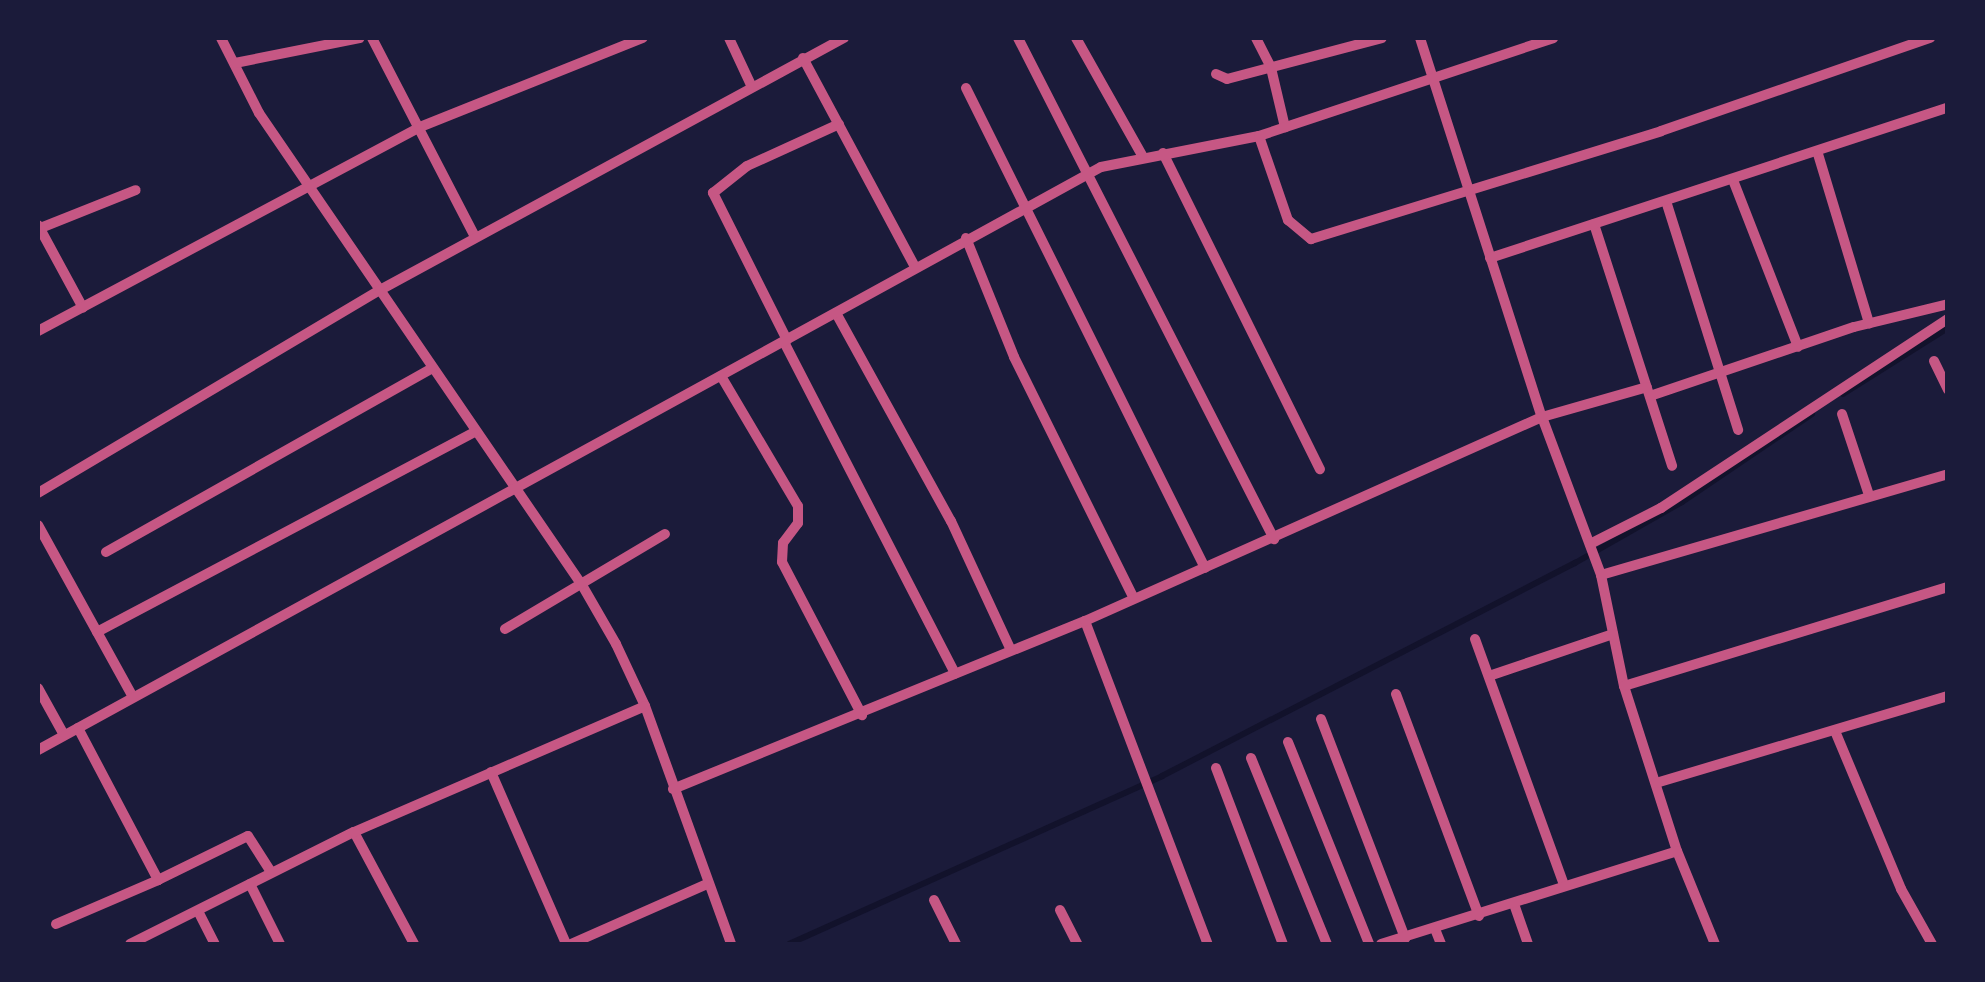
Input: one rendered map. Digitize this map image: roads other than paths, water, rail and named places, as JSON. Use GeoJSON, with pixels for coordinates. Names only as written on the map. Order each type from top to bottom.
{"type":"FeatureCollection","features":[{"type":"Feature","properties":{"kind":"street"},"geometry":{"type":"LineString","coordinates":[[221,38],[259,113],[582,585],[646,706],[731,944]]}},
{"type":"Feature","properties":{"kind":"street"},"geometry":{"type":"LineString","coordinates":[[235,63],[360,38]]}},
{"type":"Feature","properties":{"kind":"street"},"geometry":{"type":"LineString","coordinates":[[372,38],[474,237]]}},
{"type":"Feature","properties":{"kind":"street"},"geometry":{"type":"LineString","coordinates":[[38,331],[420,128],[643,38]]}},
{"type":"Feature","properties":{"kind":"street"},"geometry":{"type":"LineString","coordinates":[[730,38],[751,85]]}},
{"type":"Feature","properties":{"kind":"street"},"geometry":{"type":"LineString","coordinates":[[38,493],[380,290],[751,85],[844,38]]}},
{"type":"Feature","properties":{"kind":"street"},"geometry":{"type":"LineString","coordinates":[[1018,38],[1274,539]]}},
{"type":"Feature","properties":{"kind":"street"},"geometry":{"type":"LineString","coordinates":[[1076,38],[1142,155]]}},
{"type":"Feature","properties":{"kind":"street"},"geometry":{"type":"LineString","coordinates":[[1256,38],[1272,68],[1286,127]]}},
{"type":"Feature","properties":{"kind":"street"},"geometry":{"type":"LineString","coordinates":[[1216,74],[1228,79],[1382,38]]}},
{"type":"Feature","properties":{"kind":"street"},"geometry":{"type":"LineString","coordinates":[[1420,38],[1542,417],[1601,576],[1624,686],[1677,850],[1715,944]]}},
{"type":"Feature","properties":{"kind":"street"},"geometry":{"type":"LineString","coordinates":[[38,750],[516,492],[836,313],[914,265],[1089,175],[1142,155],[1259,136],[1553,38]]}},
{"type":"Feature","properties":{"kind":"street"},"geometry":{"type":"LineString","coordinates":[[1259,136],[1288,220],[1312,239],[1468,194],[1930,38]]}},
{"type":"Feature","properties":{"kind":"street"},"geometry":{"type":"LineString","coordinates":[[803,58],[914,265]]}},
{"type":"Feature","properties":{"kind":"street"},"geometry":{"type":"LineString","coordinates":[[966,88],[1205,568]]}},
{"type":"Feature","properties":{"kind":"street"},"geometry":{"type":"LineString","coordinates":[[1490,258],[1818,154],[1948,107]]}},
{"type":"Feature","properties":{"kind":"street"},"geometry":{"type":"LineString","coordinates":[[839,124],[747,166],[713,194],[955,673]]}},
{"type":"Feature","properties":{"kind":"street"},"geometry":{"type":"LineString","coordinates":[[1163,152],[1320,469]]}},
{"type":"Feature","properties":{"kind":"street"},"geometry":{"type":"LineString","coordinates":[[1818,154],[1870,323]]}},
{"type":"Feature","properties":{"kind":"street"},"geometry":{"type":"LineString","coordinates":[[1733,180],[1798,347]]}},
{"type":"Feature","properties":{"kind":"street"},"geometry":{"type":"LineString","coordinates":[[83,308],[38,227],[136,190]]}},
{"type":"Feature","properties":{"kind":"street"},"geometry":{"type":"LineString","coordinates":[[1666,201],[1738,430]]}},
{"type":"Feature","properties":{"kind":"street"},"geometry":{"type":"LineString","coordinates":[[1594,224],[1672,466]]}},
{"type":"Feature","properties":{"kind":"street"},"geometry":{"type":"LineString","coordinates":[[966,238],[1014,358],[1133,598]]}},
{"type":"Feature","properties":{"kind":"street"},"geometry":{"type":"LineString","coordinates":[[673,789],[862,715],[1010,648],[1085,621],[1542,417],[1723,373],[1870,323],[1948,304]]}},
{"type":"Feature","properties":{"kind":"street"},"geometry":{"type":"LineString","coordinates":[[836,313],[950,520],[1010,648]]}},
{"type":"Feature","properties":{"kind":"street"},"geometry":{"type":"LineString","coordinates":[[1592,551],[1948,319]]}},
{"type":"Feature","properties":{"kind":"street"},"geometry":{"type":"LineString","coordinates":[[1934,361],[1948,390]]}},
{"type":"Feature","properties":{"kind":"street"},"geometry":{"type":"LineString","coordinates":[[106,552],[432,368]]}},
{"type":"Feature","properties":{"kind":"street"},"geometry":{"type":"LineString","coordinates":[[722,376],[798,506],[798,523],[783,543],[782,562],[862,715]]}},
{"type":"Feature","properties":{"kind":"street"},"geometry":{"type":"LineString","coordinates":[[1842,414],[1868,495]]}},
{"type":"Feature","properties":{"kind":"street"},"geometry":{"type":"LineString","coordinates":[[97,632],[474,432]]}},
{"type":"Feature","properties":{"kind":"street"},"geometry":{"type":"LineString","coordinates":[[1601,576],[1948,474]]}},
{"type":"Feature","properties":{"kind":"street"},"geometry":{"type":"LineString","coordinates":[[38,525],[133,698]]}},
{"type":"Feature","properties":{"kind":"street"},"geometry":{"type":"LineString","coordinates":[[504,629],[665,534]]}},
{"type":"Feature","properties":{"kind":"street"},"geometry":{"type":"LineString","coordinates":[[1624,686],[1948,586]]}},
{"type":"Feature","properties":{"kind":"street"},"geometry":{"type":"LineString","coordinates":[[1085,621],[1153,791],[1208,944]]}},
{"type":"Feature","properties":{"kind":"street"},"geometry":{"type":"LineString","coordinates":[[1489,676],[1612,634]]}},
{"type":"Feature","properties":{"kind":"street"},"geometry":{"type":"LineString","coordinates":[[1476,639],[1564,886]]}},
{"type":"Feature","properties":{"kind":"street"},"geometry":{"type":"LineString","coordinates":[[38,688],[64,735]]}},
{"type":"Feature","properties":{"kind":"street"},"geometry":{"type":"LineString","coordinates":[[1396,694],[1479,916]]}},
{"type":"Feature","properties":{"kind":"street"},"geometry":{"type":"LineString","coordinates":[[1656,783],[1948,696]]}},
{"type":"Feature","properties":{"kind":"street"},"geometry":{"type":"LineString","coordinates":[[130,944],[153,940],[271,872],[354,832],[646,706]]}},
{"type":"Feature","properties":{"kind":"street"},"geometry":{"type":"LineString","coordinates":[[1321,719],[1404,938]]}},
{"type":"Feature","properties":{"kind":"street"},"geometry":{"type":"LineString","coordinates":[[78,728],[158,880]]}},
{"type":"Feature","properties":{"kind":"street"},"geometry":{"type":"LineString","coordinates":[[1835,732],[1901,889],[1932,944]]}},
{"type":"Feature","properties":{"kind":"street"},"geometry":{"type":"LineString","coordinates":[[1288,742],[1369,944]]}},
{"type":"Feature","properties":{"kind":"street"},"geometry":{"type":"LineString","coordinates":[[1251,758],[1327,944]]}},
{"type":"Feature","properties":{"kind":"street"},"geometry":{"type":"LineString","coordinates":[[1216,768],[1283,944]]}},
{"type":"Feature","properties":{"kind":"street"},"geometry":{"type":"LineString","coordinates":[[491,772],[568,944],[707,884]]}},
{"type":"Feature","properties":{"kind":"street"},"geometry":{"type":"LineString","coordinates":[[354,832],[414,944]]}},
{"type":"Feature","properties":{"kind":"street"},"geometry":{"type":"LineString","coordinates":[[56,924],[248,836],[271,872]]}},
{"type":"Feature","properties":{"kind":"street"},"geometry":{"type":"LineString","coordinates":[[1382,944],[1677,850]]}},
{"type":"Feature","properties":{"kind":"street"},"geometry":{"type":"LineString","coordinates":[[250,884],[280,944]]}},
{"type":"Feature","properties":{"kind":"street"},"geometry":{"type":"LineString","coordinates":[[934,900],[956,944]]}},
{"type":"Feature","properties":{"kind":"street"},"geometry":{"type":"LineString","coordinates":[[1514,904],[1528,944]]}},
{"type":"Feature","properties":{"kind":"street"},"geometry":{"type":"LineString","coordinates":[[1060,910],[1077,944]]}},
{"type":"Feature","properties":{"kind":"street"},"geometry":{"type":"LineString","coordinates":[[199,913],[215,944]]}},
{"type":"Feature","properties":{"kind":"street"},"geometry":{"type":"LineString","coordinates":[[1435,929],[1442,944]]}},
{"type":"Feature","properties":{"kind":"waterway"},"geometry":{"type":"LineString","coordinates":[[1843,394],[1948,328]]}},
{"type":"Feature","properties":{"kind":"waterway"},"geometry":{"type":"LineString","coordinates":[[789,944],[1162,776],[1575,563],[1682,502],[1812,414]]}}]}
